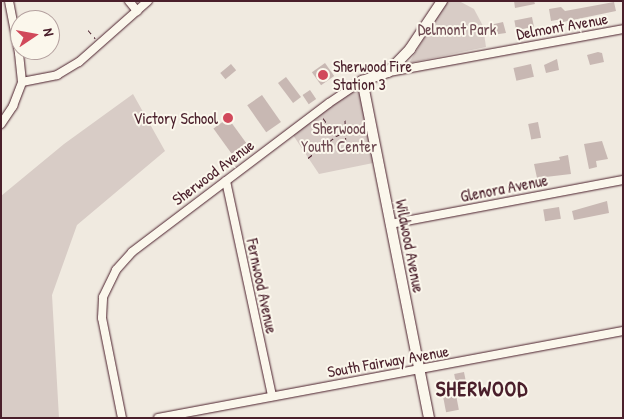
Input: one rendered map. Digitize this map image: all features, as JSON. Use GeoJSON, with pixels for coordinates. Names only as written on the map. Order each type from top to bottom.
{"type":"FeatureCollection","features":[{"type":"Feature","properties":{"kind":"street"},"geometry":{"type":"LineString","coordinates":[[1,124],[13,106],[22,82],[19,53],[9,1]]}},
{"type":"Feature","properties":{"kind":"street"},"geometry":{"type":"LineString","coordinates":[[129,1],[137,11]]}},
{"type":"Feature","properties":{"kind":"street"},"geometry":{"type":"LineString","coordinates":[[22,82],[42,80],[68,69],[100,44],[148,1]]}},
{"type":"Feature","properties":{"kind":"street","name":"Sherwood Avenue"},"geometry":{"type":"LineString","coordinates":[[122,418],[103,324],[102,307],[107,287],[116,270],[132,252],[319,111],[362,81],[388,72],[410,49],[442,1]]}},
{"type":"Feature","properties":{"kind":"street","name":"Delmont Avenue"},"geometry":{"type":"LineString","coordinates":[[388,72],[623,28]]}},
{"type":"Feature","properties":{"kind":"street","name":"Wildwood Avenue"},"geometry":{"type":"LineString","coordinates":[[362,81],[429,418]]}},
{"type":"Feature","properties":{"kind":"street","name":"Glenora Avenue"},"geometry":{"type":"LineString","coordinates":[[390,224],[623,180]]}},
{"type":"Feature","properties":{"kind":"street","name":"Fernwood Avenue"},"geometry":{"type":"LineString","coordinates":[[226,181],[272,396]]}},
{"type":"Feature","properties":{"kind":"street","name":"South Fairway Avenue"},"geometry":{"type":"LineString","coordinates":[[158,418],[623,331]]}},
{"type":"Feature","properties":{"kind":"path"},"geometry":{"type":"LineString","coordinates":[[88,30],[100,44]]}},
{"type":"Feature","properties":{"kind":"path"},"geometry":{"type":"LineString","coordinates":[[319,111],[336,136]]}},
{"type":"Feature","properties":{"kind":"path"},"geometry":{"type":"LineString","coordinates":[[345,120],[346,145]]}},
{"type":"Feature","properties":{"kind":"path"},"geometry":{"type":"LineString","coordinates":[[308,158],[336,136],[358,127]]}},
{"type":"Feature","properties":{"kind":"green space","name":"Delmont Park"},"geometry":{"type":"Polygon","coordinates":[[[446,1],[459,1],[474,9],[483,26],[486,47],[409,63],[446,1]]]}},
{"type":"Feature","properties":{"kind":"green space","name":"Sherwood Youth Center"},"geometry":{"type":"Polygon","coordinates":[[[362,81],[378,162],[319,174],[291,132],[362,81]]]}},
{"type":"Feature","properties":{"kind":"green space"},"geometry":{"type":"Polygon","coordinates":[[[133,94],[165,151],[77,225],[52,295],[59,418],[1,418],[1,196],[64,144],[133,94]]]}},
{"type":"Feature","properties":{"kind":"building"},"geometry":{"type":"Polygon","coordinates":[[[514,1],[534,1],[535,4],[515,8],[514,1]]]}},
{"type":"Feature","properties":{"kind":"building"},"geometry":{"type":"Polygon","coordinates":[[[614,2],[616,11],[563,22],[562,19],[551,21],[549,9],[561,7],[565,11],[614,2]]]}},
{"type":"Feature","properties":{"kind":"building"},"geometry":{"type":"Polygon","coordinates":[[[532,17],[534,27],[516,30],[514,20],[532,17]]]}},
{"type":"Feature","properties":{"kind":"building"},"geometry":{"type":"Polygon","coordinates":[[[503,22],[506,33],[492,35],[490,25],[503,22]]]}},
{"type":"Feature","properties":{"kind":"building"},"geometry":{"type":"Polygon","coordinates":[[[598,52],[602,53],[604,62],[590,65],[587,55],[598,52]]]}},
{"type":"Feature","properties":{"kind":"building"},"geometry":{"type":"Polygon","coordinates":[[[557,59],[559,70],[546,73],[544,65],[557,59]]]}},
{"type":"Feature","properties":{"kind":"building"},"geometry":{"type":"Polygon","coordinates":[[[325,63],[334,76],[321,85],[312,72],[325,63]]]}},
{"type":"Feature","properties":{"kind":"building"},"geometry":{"type":"Polygon","coordinates":[[[231,64],[236,70],[225,79],[220,73],[231,64]]]}},
{"type":"Feature","properties":{"kind":"building"},"geometry":{"type":"Polygon","coordinates":[[[531,64],[534,77],[516,81],[513,68],[531,64]]]}},
{"type":"Feature","properties":{"kind":"building"},"geometry":{"type":"Polygon","coordinates":[[[286,77],[301,97],[293,103],[278,83],[286,77]]]}},
{"type":"Feature","properties":{"kind":"building"},"geometry":{"type":"Polygon","coordinates":[[[310,90],[316,99],[309,104],[303,95],[310,90]]]}},
{"type":"Feature","properties":{"kind":"building"},"geometry":{"type":"Polygon","coordinates":[[[262,95],[281,122],[266,132],[247,105],[262,95]]]}},
{"type":"Feature","properties":{"kind":"building"},"geometry":{"type":"Polygon","coordinates":[[[228,118],[246,143],[232,154],[213,129],[228,118]]]}},
{"type":"Feature","properties":{"kind":"building"},"geometry":{"type":"Polygon","coordinates":[[[538,122],[541,138],[531,140],[528,124],[538,122]]]}},
{"type":"Feature","properties":{"kind":"building"},"geometry":{"type":"Polygon","coordinates":[[[602,141],[608,159],[596,161],[597,167],[589,169],[584,144],[602,141]]]}},
{"type":"Feature","properties":{"kind":"building"},"geometry":{"type":"Polygon","coordinates":[[[568,155],[571,174],[537,178],[534,164],[560,160],[559,157],[568,155]]]}},
{"type":"Feature","properties":{"kind":"building"},"geometry":{"type":"Polygon","coordinates":[[[607,201],[609,213],[574,220],[572,211],[607,201]]]}},
{"type":"Feature","properties":{"kind":"building"},"geometry":{"type":"Polygon","coordinates":[[[559,207],[561,219],[545,221],[543,210],[559,207]]]}},
{"type":"Feature","properties":{"kind":"building"},"geometry":{"type":"Polygon","coordinates":[[[464,372],[466,382],[456,384],[454,374],[464,372]]]}},
{"type":"Feature","properties":{"kind":"building"},"geometry":{"type":"Polygon","coordinates":[[[456,395],[459,410],[446,412],[443,397],[456,395]]]}},
{"type":"Feature","properties":{"kind":"place","name":"Sherwood Fire Station 3"},"geometry":{"type":"Point","coordinates":[323,75]}},
{"type":"Feature","properties":{"kind":"place","name":"Victory School"},"geometry":{"type":"Point","coordinates":[228,118]}},
{"type":"Feature","properties":{"kind":"district","name":"SHERWOOD"},"geometry":{"type":"Point","coordinates":[482,389]}}]}
